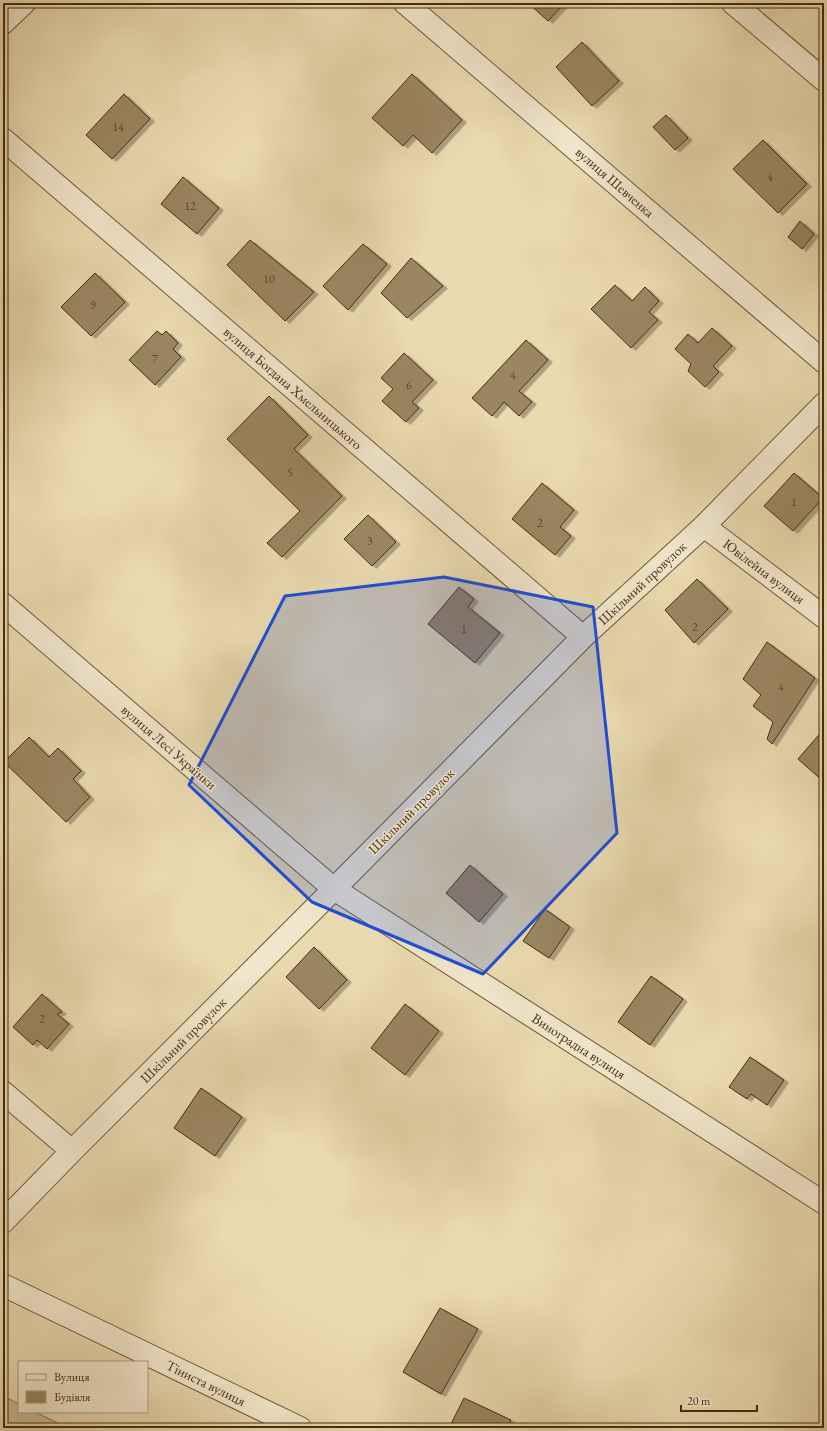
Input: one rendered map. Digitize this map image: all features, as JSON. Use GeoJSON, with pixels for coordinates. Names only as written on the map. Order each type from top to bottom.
{"type":"FeatureCollection","features":[{"type":"Feature","properties":{"kind":"street"},"geometry":{"type":"LineString","coordinates":[[3,23],[24,3]]}},
{"type":"Feature","properties":{"kind":"street","name":"вулиця Шевченка"},"geometry":{"type":"LineString","coordinates":[[405,3],[824,362]]}},
{"type":"Feature","properties":{"kind":"street"},"geometry":{"type":"LineString","coordinates":[[733,3],[824,80]]}},
{"type":"Feature","properties":{"kind":"street","name":"вулиця Богдана Хмельницького"},"geometry":{"type":"LineString","coordinates":[[3,139],[584,637]]}},
{"type":"Feature","properties":{"kind":"street","name":"Шкільний провулок"},"geometry":{"type":"LineString","coordinates":[[3,1222],[584,637],[704,526],[824,404]]}},
{"type":"Feature","properties":{"kind":"street","name":"Ювілейна вулиця"},"geometry":{"type":"LineString","coordinates":[[704,526],[824,617]]}},
{"type":"Feature","properties":{"kind":"street","name":"вулиця Лесі Українки"},"geometry":{"type":"LineString","coordinates":[[3,604],[334,889]]}},
{"type":"Feature","properties":{"kind":"street","name":"Виноградна вулиця"},"geometry":{"type":"LineString","coordinates":[[334,889],[824,1203]]}},
{"type":"Feature","properties":{"kind":"street"},"geometry":{"type":"LineString","coordinates":[[3,1092],[72,1151]]}},
{"type":"Feature","properties":{"kind":"street","name":"Тіниста вулиця"},"geometry":{"type":"LineString","coordinates":[[3,1285],[300,1428]]}},
{"type":"Feature","properties":{"kind":"highlighted area"},"geometry":{"type":"Polygon","coordinates":[[[444,577],[593,607],[617,833],[483,974],[312,902],[189,785],[285,596],[444,577]]]}},
{"type":"Feature","properties":{"kind":"shaded area"},"geometry":{"type":"Polygon","coordinates":[[[3,1396],[18,1404],[18,1413],[37,1413],[68,1428],[3,1428],[3,1396]]]}},
{"type":"Feature","properties":{"kind":"building"},"geometry":{"type":"Polygon","coordinates":[[[528,3],[565,3],[548,21],[528,3]]]}},
{"type":"Feature","properties":{"kind":"building"},"geometry":{"type":"Polygon","coordinates":[[[582,42],[619,81],[592,106],[556,67],[582,42]]]}},
{"type":"Feature","properties":{"kind":"building"},"geometry":{"type":"Polygon","coordinates":[[[412,74],[462,120],[432,153],[413,135],[403,146],[372,118],[412,74]]]}},
{"type":"Feature","properties":{"kind":"building"},"geometry":{"type":"Polygon","coordinates":[[[124,94],[150,119],[112,159],[86,135],[124,94]]]}},
{"type":"Feature","properties":{"kind":"building"},"geometry":{"type":"Polygon","coordinates":[[[666,115],[688,138],[675,150],[653,127],[666,115]]]}},
{"type":"Feature","properties":{"kind":"building"},"geometry":{"type":"Polygon","coordinates":[[[763,140],[807,184],[778,213],[733,169],[763,140]]]}},
{"type":"Feature","properties":{"kind":"building"},"geometry":{"type":"Polygon","coordinates":[[[183,177],[219,208],[197,234],[161,204],[183,177]]]}},
{"type":"Feature","properties":{"kind":"building"},"geometry":{"type":"Polygon","coordinates":[[[800,221],[814,234],[802,249],[788,237],[800,221]]]}},
{"type":"Feature","properties":{"kind":"building"},"geometry":{"type":"Polygon","coordinates":[[[250,240],[314,292],[285,321],[227,265],[250,240]]]}},
{"type":"Feature","properties":{"kind":"building"},"geometry":{"type":"Polygon","coordinates":[[[363,244],[387,264],[348,310],[323,286],[363,244]]]}},
{"type":"Feature","properties":{"kind":"building"},"geometry":{"type":"Polygon","coordinates":[[[411,258],[443,286],[407,318],[381,293],[411,258]]]}},
{"type":"Feature","properties":{"kind":"building"},"geometry":{"type":"Polygon","coordinates":[[[95,273],[125,302],[91,336],[61,307],[95,273]]]}},
{"type":"Feature","properties":{"kind":"building"},"geometry":{"type":"Polygon","coordinates":[[[615,285],[632,301],[645,287],[659,301],[649,312],[658,320],[631,348],[591,309],[615,285]]]}},
{"type":"Feature","properties":{"kind":"building"},"geometry":{"type":"Polygon","coordinates":[[[712,328],[732,346],[713,366],[719,372],[705,387],[688,371],[691,364],[675,349],[688,334],[698,343],[712,328]]]}},
{"type":"Feature","properties":{"kind":"building"},"geometry":{"type":"Polygon","coordinates":[[[157,331],[162,335],[166,331],[178,343],[173,349],[181,357],[155,385],[129,360],[157,331]]]}},
{"type":"Feature","properties":{"kind":"building"},"geometry":{"type":"Polygon","coordinates":[[[526,340],[548,360],[519,391],[532,402],[519,416],[504,402],[492,416],[472,398],[526,340]]]}},
{"type":"Feature","properties":{"kind":"building"},"geometry":{"type":"Polygon","coordinates":[[[404,353],[433,380],[412,402],[419,408],[406,422],[382,401],[393,389],[381,378],[404,353]]]}},
{"type":"Feature","properties":{"kind":"building"},"geometry":{"type":"Polygon","coordinates":[[[269,396],[308,435],[294,449],[342,496],[282,557],[267,543],[300,511],[227,439],[269,396]]]}},
{"type":"Feature","properties":{"kind":"building"},"geometry":{"type":"Polygon","coordinates":[[[794,473],[823,498],[793,531],[764,506],[794,473]]]}},
{"type":"Feature","properties":{"kind":"building"},"geometry":{"type":"Polygon","coordinates":[[[542,483],[574,510],[560,527],[571,536],[555,555],[512,519],[542,483]]]}},
{"type":"Feature","properties":{"kind":"building"},"geometry":{"type":"Polygon","coordinates":[[[368,515],[396,542],[372,566],[344,539],[368,515]]]}},
{"type":"Feature","properties":{"kind":"building"},"geometry":{"type":"Polygon","coordinates":[[[697,579],[728,609],[694,643],[665,610],[697,579]]]}},
{"type":"Feature","properties":{"kind":"building"},"geometry":{"type":"Polygon","coordinates":[[[459,587],[474,599],[468,607],[500,633],[475,663],[428,624],[459,587]]]}},
{"type":"Feature","properties":{"kind":"building"},"geometry":{"type":"Polygon","coordinates":[[[767,642],[815,678],[772,744],[767,739],[773,722],[753,706],[761,695],[743,679],[767,642]]]}},
{"type":"Feature","properties":{"kind":"building"},"geometry":{"type":"Polygon","coordinates":[[[824,729],[824,782],[798,759],[824,729]]]}},
{"type":"Feature","properties":{"kind":"building"},"geometry":{"type":"Polygon","coordinates":[[[29,737],[49,757],[58,748],[81,771],[73,779],[90,797],[66,822],[4,762],[29,737]]]}},
{"type":"Feature","properties":{"kind":"building"},"geometry":{"type":"Polygon","coordinates":[[[470,865],[503,894],[479,922],[446,893],[470,865]]]}},
{"type":"Feature","properties":{"kind":"building"},"geometry":{"type":"Polygon","coordinates":[[[545,909],[570,927],[549,958],[523,941],[545,909]]]}},
{"type":"Feature","properties":{"kind":"building"},"geometry":{"type":"Polygon","coordinates":[[[314,947],[347,980],[319,1009],[286,977],[314,947]]]}},
{"type":"Feature","properties":{"kind":"building"},"geometry":{"type":"Polygon","coordinates":[[[651,976],[683,999],[650,1045],[618,1022],[651,976]]]}},
{"type":"Feature","properties":{"kind":"building"},"geometry":{"type":"Polygon","coordinates":[[[42,994],[62,1012],[57,1014],[69,1024],[47,1049],[37,1040],[33,1045],[13,1027],[42,994]]]}},
{"type":"Feature","properties":{"kind":"building"},"geometry":{"type":"Polygon","coordinates":[[[405,1004],[439,1031],[405,1075],[371,1048],[405,1004]]]}},
{"type":"Feature","properties":{"kind":"building"},"geometry":{"type":"Polygon","coordinates":[[[750,1057],[784,1080],[767,1105],[751,1094],[747,1099],[729,1087],[750,1057]]]}},
{"type":"Feature","properties":{"kind":"building"},"geometry":{"type":"Polygon","coordinates":[[[201,1088],[242,1117],[215,1156],[174,1128],[201,1088]]]}},
{"type":"Feature","properties":{"kind":"building"},"geometry":{"type":"Polygon","coordinates":[[[440,1308],[478,1329],[441,1394],[403,1372],[440,1308]]]}},
{"type":"Feature","properties":{"kind":"building"},"geometry":{"type":"Polygon","coordinates":[[[464,1398],[511,1420],[507,1428],[449,1428],[464,1398]]]}}]}
